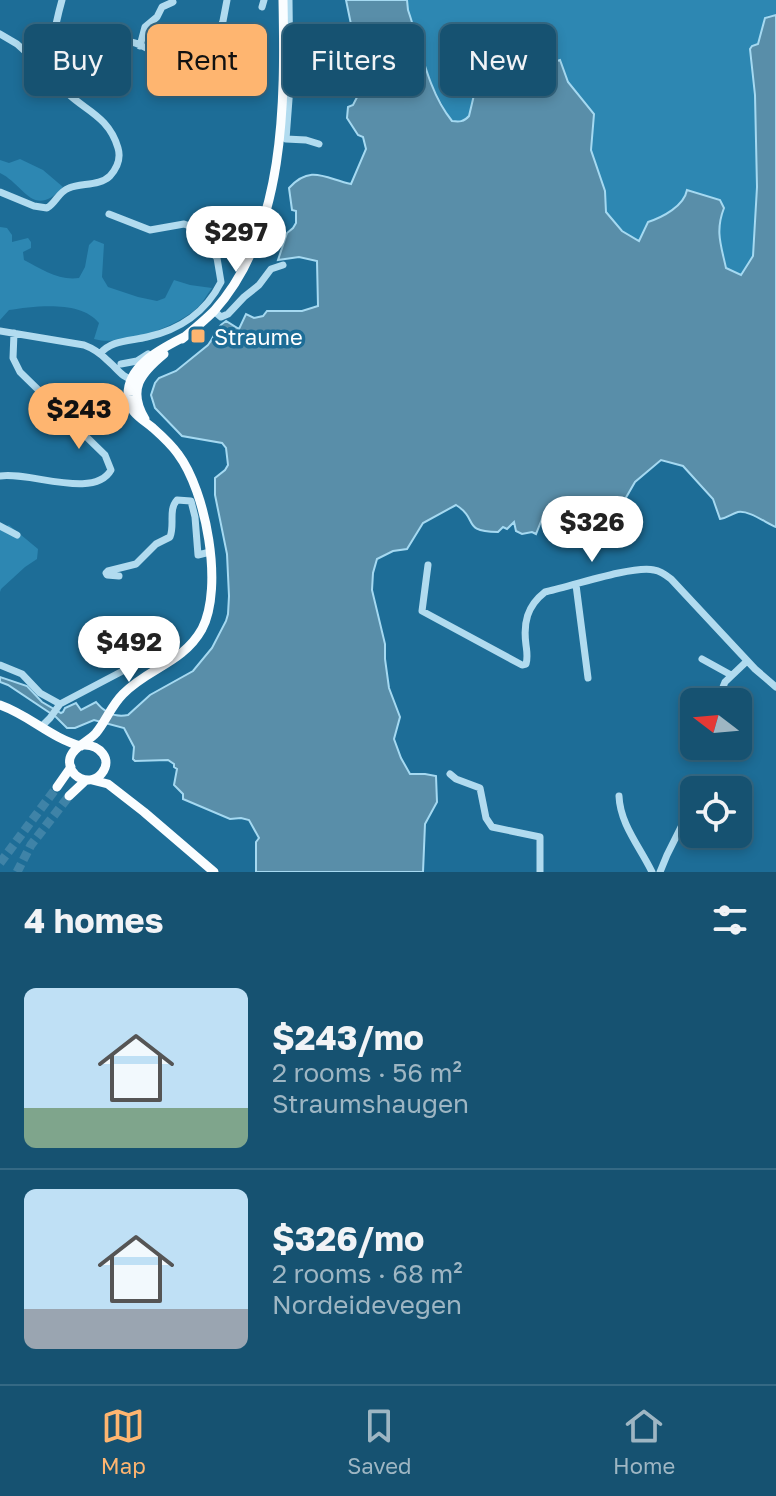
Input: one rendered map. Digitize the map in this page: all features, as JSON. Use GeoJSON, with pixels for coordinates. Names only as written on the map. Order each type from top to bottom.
{"type":"FeatureCollection","features":[{"type":"Feature","properties":{"kind":"main road"},"geometry":{"type":"LineString","coordinates":[[135,378],[214,311],[250,254],[271,186],[283,105],[283,0]]}},
{"type":"Feature","properties":{"kind":"main road"},"geometry":{"type":"LineString","coordinates":[[128,801],[112,780],[106,763],[101,746],[103,726],[109,712],[124,693],[182,654],[201,630],[213,593],[210,552],[194,481],[178,454],[143,417],[137,402],[135,378],[148,359],[184,337]]}},
{"type":"Feature","properties":{"kind":"main road"},"geometry":{"type":"LineString","coordinates":[[0,705],[20,713],[46,730],[83,745],[97,747],[103,753]]}},
{"type":"Feature","properties":{"kind":"main road"},"geometry":{"type":"LineString","coordinates":[[57,787],[73,752],[103,726]]}},
{"type":"Feature","properties":{"kind":"main road"},"geometry":{"type":"LineString","coordinates":[[46,730],[61,746],[78,777],[108,784],[214,872]]}},
{"type":"Feature","properties":{"kind":"main road"},"geometry":{"type":"LineString","coordinates":[[69,796],[101,774],[106,763]]}},
{"type":"Feature","properties":{"kind":"street"},"geometry":{"type":"LineString","coordinates":[[57,24],[62,0]]}},
{"type":"Feature","properties":{"kind":"street"},"geometry":{"type":"LineString","coordinates":[[131,42],[169,62],[185,76],[200,77],[223,21],[227,0]]}},
{"type":"Feature","properties":{"kind":"street"},"geometry":{"type":"LineString","coordinates":[[289,0],[290,86],[286,139],[319,144]]}},
{"type":"Feature","properties":{"kind":"street"},"geometry":{"type":"LineString","coordinates":[[140,46],[145,27],[157,17],[162,7],[173,2]]}},
{"type":"Feature","properties":{"kind":"street"},"geometry":{"type":"LineString","coordinates":[[0,34],[24,51]]}},
{"type":"Feature","properties":{"kind":"street"},"geometry":{"type":"LineString","coordinates":[[0,192],[47,208],[62,191],[105,180],[117,166],[118,149],[112,132],[72,96]]}},
{"type":"Feature","properties":{"kind":"street"},"geometry":{"type":"LineString","coordinates":[[104,357],[108,346],[163,333],[180,325],[202,309],[221,282],[217,258],[192,227],[180,224],[150,230],[109,214]]}},
{"type":"Feature","properties":{"kind":"street"},"geometry":{"type":"LineString","coordinates":[[214,311],[221,317],[227,315],[271,269],[283,265]]}},
{"type":"Feature","properties":{"kind":"street"},"geometry":{"type":"LineString","coordinates":[[0,331],[89,347],[125,377],[135,378]]}},
{"type":"Feature","properties":{"kind":"street"},"geometry":{"type":"LineString","coordinates":[[0,476],[17,475],[82,484],[104,479],[111,472],[105,455],[20,372],[13,358],[14,333]]}},
{"type":"Feature","properties":{"kind":"street"},"geometry":{"type":"LineString","coordinates":[[121,364],[158,352]]}},
{"type":"Feature","properties":{"kind":"street"},"geometry":{"type":"LineString","coordinates":[[104,357],[121,364],[135,378]]}},
{"type":"Feature","properties":{"kind":"street"},"geometry":{"type":"LineString","coordinates":[[119,576],[106,573],[136,564],[156,544],[170,537],[174,502],[179,499],[191,501],[198,555],[210,552]]}},
{"type":"Feature","properties":{"kind":"street"},"geometry":{"type":"LineString","coordinates":[[0,526],[17,535]]}},
{"type":"Feature","properties":{"kind":"street"},"geometry":{"type":"LineString","coordinates":[[428,565],[422,611],[522,665],[528,660],[525,621],[529,609],[545,592],[644,569],[663,573],[776,687]]}},
{"type":"Feature","properties":{"kind":"street"},"geometry":{"type":"LineString","coordinates":[[576,585],[588,678]]}},
{"type":"Feature","properties":{"kind":"street"},"geometry":{"type":"LineString","coordinates":[[702,659],[731,675]]}},
{"type":"Feature","properties":{"kind":"street"},"geometry":{"type":"LineString","coordinates":[[722,688],[747,661]]}},
{"type":"Feature","properties":{"kind":"street"},"geometry":{"type":"LineString","coordinates":[[46,730],[56,710],[134,665],[120,662]]}},
{"type":"Feature","properties":{"kind":"street"},"geometry":{"type":"LineString","coordinates":[[0,665],[22,674],[56,710]]}},
{"type":"Feature","properties":{"kind":"street"},"geometry":{"type":"LineString","coordinates":[[450,774],[480,788],[486,818],[492,827],[540,837],[540,872]]}},
{"type":"Feature","properties":{"kind":"street"},"geometry":{"type":"LineString","coordinates":[[619,796],[619,810],[652,872]]}},
{"type":"Feature","properties":{"kind":"street"},"geometry":{"type":"LineString","coordinates":[[660,872],[680,829]]}},
{"type":"Feature","properties":{"kind":"shaded area"},"geometry":{"type":"Polygon","coordinates":[[[346,0],[407,0],[412,24],[351,24],[346,0]]]}},
{"type":"Feature","properties":{"kind":"shaded area"},"geometry":{"type":"Polygon","coordinates":[[[407,0],[776,0],[776,15],[767,16],[758,44],[752,46],[757,187],[753,256],[742,275],[726,268],[719,231],[724,208],[687,191],[687,197],[674,208],[648,222],[639,241],[622,231],[606,212],[605,191],[591,150],[594,114],[568,82],[560,61],[556,62],[556,24],[440,24],[440,96],[474,96],[469,116],[465,120],[455,121],[450,119],[429,79],[424,63],[424,24],[412,24],[407,0]]]}},
{"type":"Feature","properties":{"kind":"shaded area"},"geometry":{"type":"Polygon","coordinates":[[[776,15],[776,527],[742,512],[720,519],[713,499],[683,466],[661,460],[635,482],[624,501],[609,515],[591,511],[583,504],[547,514],[536,534],[522,534],[516,531],[514,522],[498,532],[474,527],[456,505],[423,523],[407,549],[393,551],[377,559],[372,590],[385,644],[389,688],[400,717],[394,739],[410,774],[436,776],[437,802],[425,824],[423,872],[256,872],[256,842],[259,838],[249,820],[230,819],[183,799],[183,794],[174,785],[177,769],[174,764],[168,760],[135,761],[134,747],[124,728],[94,720],[67,728],[56,717],[0,682],[0,677],[27,686],[42,702],[61,713],[76,703],[81,710],[96,702],[110,713],[128,715],[150,695],[193,671],[212,648],[228,614],[227,554],[215,495],[215,478],[228,465],[226,448],[222,443],[182,436],[155,408],[151,395],[159,378],[176,371],[208,345],[226,321],[239,329],[246,314],[254,318],[263,316],[267,311],[302,311],[318,306],[317,261],[299,257],[278,260],[287,233],[296,223],[289,188],[312,175],[351,184],[366,149],[363,137],[358,135],[347,118],[348,107],[353,105],[358,96],[424,96],[424,60],[443,109],[452,121],[461,121],[469,116],[474,96],[556,96],[556,61],[560,60],[568,82],[594,114],[591,150],[605,191],[606,212],[622,231],[639,241],[648,222],[677,206],[687,190],[720,200],[724,208],[720,238],[726,268],[741,275],[753,256],[757,187],[755,95],[750,49],[758,44],[765,18],[776,15]]]}},
{"type":"Feature","properties":{"kind":"shaded area"},"geometry":{"type":"Polygon","coordinates":[[[20,159],[43,170],[63,187],[44,200],[30,197],[0,173],[0,160],[9,163],[20,159]]]}},
{"type":"Feature","properties":{"kind":"shaded area"},"geometry":{"type":"Polygon","coordinates":[[[0,227],[7,228],[12,242],[28,238],[31,248],[23,252],[24,260],[57,276],[79,278],[85,267],[89,245],[94,240],[104,244],[102,277],[108,287],[157,301],[165,298],[174,280],[212,288],[197,308],[176,322],[133,338],[94,339],[99,323],[81,311],[57,306],[9,310],[0,320],[0,227]]]}},
{"type":"Feature","properties":{"kind":"shaded area"},"geometry":{"type":"Polygon","coordinates":[[[9,525],[38,549],[37,559],[0,592],[0,529],[9,525]]]}},
{"type":"Feature","properties":{"kind":"tunnel"},"geometry":{"type":"LineString","coordinates":[[0,863],[57,787]]}},
{"type":"Feature","properties":{"kind":"tunnel"},"geometry":{"type":"LineString","coordinates":[[17,872],[31,845],[69,796]]}},
{"type":"Feature","properties":{"kind":"place","name":"Straume"},"geometry":{"type":"Point","coordinates":[198,336]}}]}
